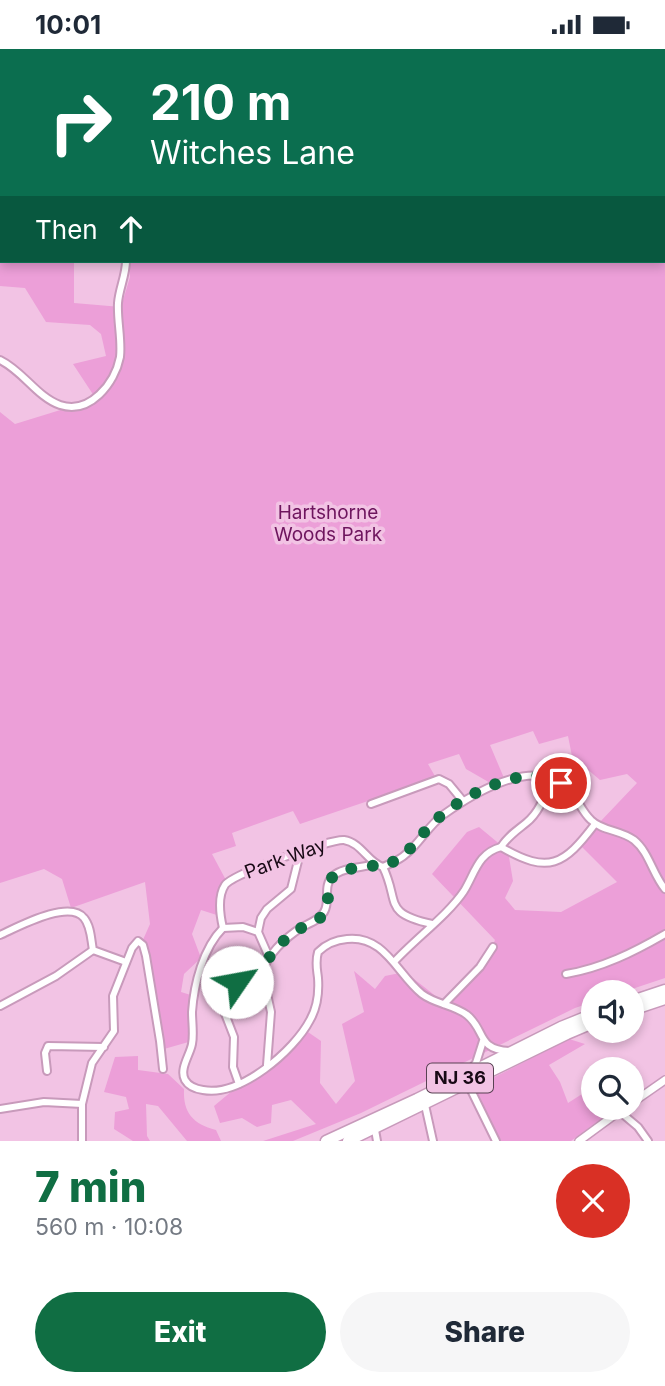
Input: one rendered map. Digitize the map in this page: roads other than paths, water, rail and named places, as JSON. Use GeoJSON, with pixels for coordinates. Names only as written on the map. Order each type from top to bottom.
{"type":"FeatureCollection","features":[{"type":"Feature","properties":{"kind":"highway"},"geometry":{"type":"LineString","coordinates":[[644,997],[665,989]]}},
{"type":"Feature","properties":{"kind":"highway"},"geometry":{"type":"LineString","coordinates":[[644,1006],[665,999]]}},
{"type":"Feature","properties":{"kind":"highway","name":"NJ 36"},"geometry":{"type":"LineString","coordinates":[[348,1141],[425,1105],[513,1051],[581,1020]]}},
{"type":"Feature","properties":{"kind":"highway","name":"NJ 36"},"geometry":{"type":"LineString","coordinates":[[326,1141],[581,1028]]}},
{"type":"Feature","properties":{"kind":"street"},"geometry":{"type":"LineString","coordinates":[[0,360],[60,405],[80,406],[94,399],[104,390],[118,365],[118,304],[126,263]]}},
{"type":"Feature","properties":{"kind":"street"},"geometry":{"type":"LineString","coordinates":[[432,924],[407,917],[398,910],[383,867],[403,857],[433,823],[463,801],[499,783],[533,776],[550,778],[568,787],[585,814],[595,824],[624,834],[636,842],[656,879],[665,889]]}},
{"type":"Feature","properties":{"kind":"street"},"geometry":{"type":"LineString","coordinates":[[394,962],[458,898],[484,855],[501,847],[511,834],[537,812],[550,778]]}},
{"type":"Feature","properties":{"kind":"street"},"geometry":{"type":"LineString","coordinates":[[371,804],[439,779],[449,784],[463,801]]}},
{"type":"Feature","properties":{"kind":"street"},"geometry":{"type":"LineString","coordinates":[[501,847],[528,861],[554,861],[573,851],[595,824]]}},
{"type":"Feature","properties":{"kind":"street","name":"Park Way"},"geometry":{"type":"LineString","coordinates":[[223,928],[220,903],[225,884],[248,870],[328,842],[346,840],[359,846],[374,865],[383,867]]}},
{"type":"Feature","properties":{"kind":"street"},"geometry":{"type":"LineString","coordinates":[[269,957],[258,932],[264,912],[291,889],[300,853]]}},
{"type":"Feature","properties":{"kind":"street"},"geometry":{"type":"LineString","coordinates":[[267,1066],[271,1012],[262,971],[269,957],[290,936],[324,913],[327,907],[327,887],[334,876],[344,871],[374,865]]}},
{"type":"Feature","properties":{"kind":"street"},"geometry":{"type":"LineString","coordinates":[[0,935],[70,910],[86,920],[93,947]]}},
{"type":"Feature","properties":{"kind":"street"},"geometry":{"type":"LineString","coordinates":[[258,932],[243,926],[223,928],[209,946],[194,999],[193,1042],[183,1072],[186,1081],[195,1088],[220,1091],[239,1084],[289,1048],[310,1019],[318,992],[316,958],[321,949],[332,942],[354,939],[368,941],[377,946],[422,994],[469,1017],[483,1041],[491,1048],[513,1051]]}},
{"type":"Feature","properties":{"kind":"street"},"geometry":{"type":"LineString","coordinates":[[566,974],[624,956],[665,934]]}},
{"type":"Feature","properties":{"kind":"street"},"geometry":{"type":"LineString","coordinates":[[82,1141],[82,1104],[92,1063],[114,1031],[112,1000],[126,962],[138,941],[145,949],[163,1069]]}},
{"type":"Feature","properties":{"kind":"street"},"geometry":{"type":"LineString","coordinates":[[93,947],[126,962]]}},
{"type":"Feature","properties":{"kind":"street"},"geometry":{"type":"LineString","coordinates":[[0,1006],[56,976],[93,947]]}},
{"type":"Feature","properties":{"kind":"street"},"geometry":{"type":"LineString","coordinates":[[444,1004],[480,967],[493,947]]}},
{"type":"Feature","properties":{"kind":"street"},"geometry":{"type":"LineString","coordinates":[[239,1084],[233,1067],[234,1037],[222,999],[226,991],[237,982],[262,971]]}},
{"type":"Feature","properties":{"kind":"street"},"geometry":{"type":"LineString","coordinates":[[483,1041],[467,1080],[496,1141]]}},
{"type":"Feature","properties":{"kind":"street"},"geometry":{"type":"LineString","coordinates":[[47,1071],[45,1053],[48,1046],[104,1047]]}},
{"type":"Feature","properties":{"kind":"street"},"geometry":{"type":"LineString","coordinates":[[644,1095],[665,1080]]}},
{"type":"Feature","properties":{"kind":"street"},"geometry":{"type":"LineString","coordinates":[[0,1109],[44,1102],[82,1104]]}},
{"type":"Feature","properties":{"kind":"street"},"geometry":{"type":"LineString","coordinates":[[425,1105],[433,1141]]}},
{"type":"Feature","properties":{"kind":"street"},"geometry":{"type":"LineString","coordinates":[[579,1141],[608,1120]]}},
{"type":"Feature","properties":{"kind":"street"},"geometry":{"type":"LineString","coordinates":[[631,1120],[648,1141]]}},
{"type":"Feature","properties":{"kind":"street"},"geometry":{"type":"LineString","coordinates":[[374,1129],[377,1141]]}},
{"type":"Feature","properties":{"kind":"park label","name":"Hartshorne Woods Park"},"geometry":{"type":"Point","coordinates":[328,523]}}]}
